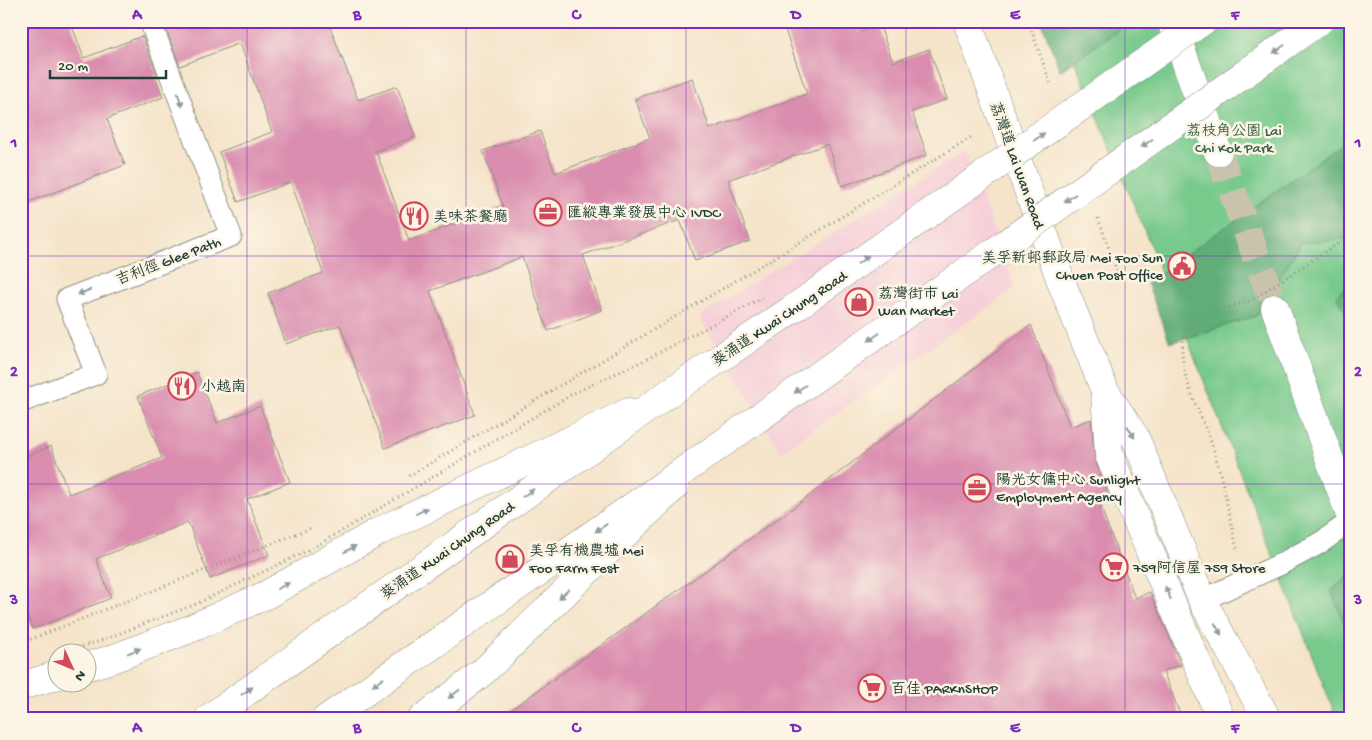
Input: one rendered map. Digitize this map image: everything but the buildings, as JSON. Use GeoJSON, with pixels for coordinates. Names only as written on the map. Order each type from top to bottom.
{"type":"FeatureCollection","features":[{"type":"Feature","properties":{"kind":"main road","name":"荔灣道 Lai Wan Road"},"geometry":{"type":"LineString","coordinates":[[967,21],[1062,284],[1105,391],[1135,437],[1202,600],[1267,719]]}},
{"type":"Feature","properties":{"kind":"main road"},"geometry":{"type":"LineString","coordinates":[[1171,21],[1218,152]]}},
{"type":"Feature","properties":{"kind":"main road","name":"葵涌道 Kwai Chung Road"},"geometry":{"type":"LineString","coordinates":[[208,719],[669,393],[919,221],[1203,21]]}},
{"type":"Feature","properties":{"kind":"main road"},"geometry":{"type":"LineString","coordinates":[[326,719],[840,362],[1319,21]]}},
{"type":"Feature","properties":{"kind":"main road"},"geometry":{"type":"LineString","coordinates":[[1275,308],[1345,483],[1351,519]]}},
{"type":"Feature","properties":{"kind":"main road","name":"荔灣道 Lai Wan Road"},"geometry":{"type":"LineString","coordinates":[[1105,391],[1109,455],[1221,719]]}},
{"type":"Feature","properties":{"kind":"main road"},"geometry":{"type":"LineString","coordinates":[[98,663],[190,629],[266,595],[378,532],[669,393]]}},
{"type":"Feature","properties":{"kind":"main road"},"geometry":{"type":"LineString","coordinates":[[422,719],[483,672],[712,450]]}},
{"type":"Feature","properties":{"kind":"main road"},"geometry":{"type":"LineString","coordinates":[[21,686],[48,678]]}},
{"type":"Feature","properties":{"kind":"lane","name":"吉利徑 Glee Path"},"geometry":{"type":"LineString","coordinates":[[21,402],[96,374],[67,299],[231,236],[150,21]]}},
{"type":"Feature","properties":{"kind":"lane"},"geometry":{"type":"LineString","coordinates":[[1202,600],[1244,579],[1279,565],[1320,543],[1351,519]]}},
{"type":"Feature","properties":{"kind":"path"},"geometry":{"type":"LineString","coordinates":[[408,477],[814,234],[974,135]]}},
{"type":"Feature","properties":{"kind":"path"},"geometry":{"type":"LineString","coordinates":[[1244,579],[1212,446],[1183,364],[1184,337],[1191,326],[1203,317],[1215,311],[1250,301],[1351,235]]}},
{"type":"Feature","properties":{"kind":"path"},"geometry":{"type":"LineString","coordinates":[[97,642],[196,604],[313,548],[576,392],[647,359],[770,293]]}},
{"type":"Feature","properties":{"kind":"path"},"geometry":{"type":"LineString","coordinates":[[21,642],[312,527]]}},
{"type":"Feature","properties":{"kind":"shaded area","name":"荔灣街市 Lai Wan Market"},"geometry":{"type":"Polygon","coordinates":[[[965,151],[1015,288],[781,452],[699,316],[965,151]]]}},
{"type":"Feature","properties":{"kind":"green space"},"geometry":{"type":"Polygon","coordinates":[[[1041,21],[1132,21],[1060,71],[1041,21]]]}},
{"type":"Feature","properties":{"kind":"green space","name":"荔枝角公園 Lai Chi Kok Park"},"geometry":{"type":"Polygon","coordinates":[[[1058,21],[1351,21],[1351,719],[1337,719],[1148,239],[1058,21]]]}},
{"type":"Feature","properties":{"kind":"green space"},"geometry":{"type":"Polygon","coordinates":[[[1351,137],[1351,238],[1301,243],[1256,316],[1170,343],[1147,283],[1351,137]]]}},
{"type":"Feature","properties":{"kind":"green space"},"geometry":{"type":"Polygon","coordinates":[[[1351,281],[1351,323],[1337,296],[1351,281]]]}},
{"type":"Feature","properties":{"kind":"green space"},"geometry":{"type":"Polygon","coordinates":[[[1351,572],[1351,639],[1331,591],[1351,572]]]}},
{"type":"Feature","properties":{"kind":"tunnel"},"geometry":{"type":"LineString","coordinates":[[1218,152],[1275,308]]}},
{"type":"Feature","properties":{"kind":"place","name":"匯縱專業發展中心 IVDC"},"geometry":{"type":"Point","coordinates":[548,212]}},
{"type":"Feature","properties":{"kind":"place","name":"美味茶餐廰"},"geometry":{"type":"Point","coordinates":[414,216]}},
{"type":"Feature","properties":{"kind":"place","name":"美孚新邨郵政局 Mei Foo Sun Chuen Post Office"},"geometry":{"type":"Point","coordinates":[1182,266]}},
{"type":"Feature","properties":{"kind":"place","name":"荔灣街市 Lai Wan Market"},"geometry":{"type":"Point","coordinates":[859,302]}},
{"type":"Feature","properties":{"kind":"place","name":"小越南"},"geometry":{"type":"Point","coordinates":[182,386]}},
{"type":"Feature","properties":{"kind":"place","name":"陽光女傭中心 Sunlight Employment Agency"},"geometry":{"type":"Point","coordinates":[977,488]}},
{"type":"Feature","properties":{"kind":"place","name":"美孚有機農墟 Mei Foo Farm Fest"},"geometry":{"type":"Point","coordinates":[510,559]}},
{"type":"Feature","properties":{"kind":"place","name":"759阿信屋 759 Store"},"geometry":{"type":"Point","coordinates":[1114,567]}},
{"type":"Feature","properties":{"kind":"place","name":"百佳 PARKnSHOP"},"geometry":{"type":"Point","coordinates":[872,688]}}]}
